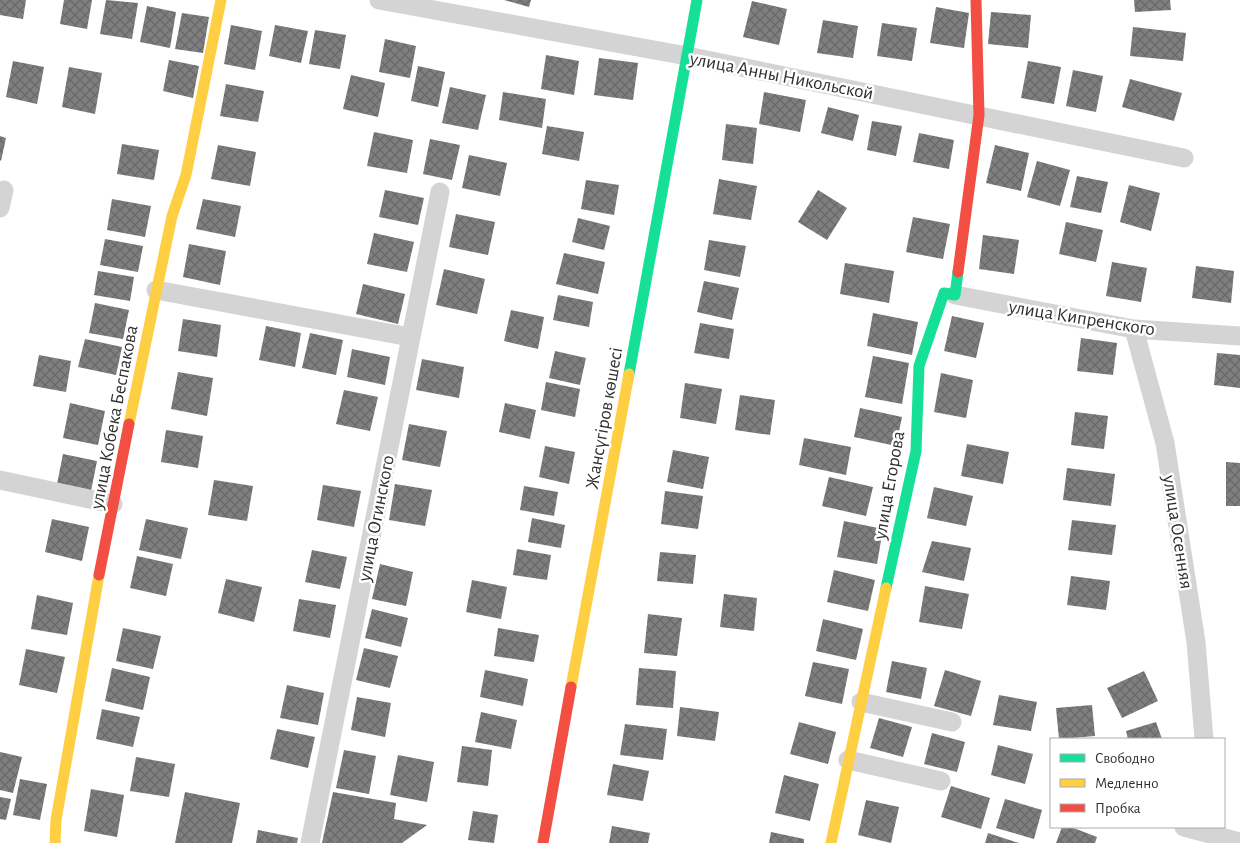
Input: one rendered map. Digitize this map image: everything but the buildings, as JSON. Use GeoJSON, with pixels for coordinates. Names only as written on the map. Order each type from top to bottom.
{"type":"FeatureCollection","features":[{"type":"Feature","properties":{"kind":"street","name":"улица Кобека Беспакова"},"geometry":{"type":"LineString","coordinates":[[55,843],[56,820],[113,504],[156,290],[172,216],[186,175],[221,0]]}},
{"type":"Feature","properties":{"kind":"street","name":"улица Анны Никольской"},"geometry":{"type":"LineString","coordinates":[[379,0],[687,56],[1184,158]]}},
{"type":"Feature","properties":{"kind":"street","name":"Жансүгіров көшесі"},"geometry":{"type":"LineString","coordinates":[[543,843],[697,0]]}},
{"type":"Feature","properties":{"kind":"street"},"geometry":{"type":"LineString","coordinates":[[956,295],[979,115],[976,0]]}},
{"type":"Feature","properties":{"kind":"street","name":"улица Огинского"},"geometry":{"type":"LineString","coordinates":[[310,843],[440,192]]}},
{"type":"Feature","properties":{"kind":"street"},"geometry":{"type":"LineString","coordinates":[[156,290],[410,337]]}},
{"type":"Feature","properties":{"kind":"street","name":"улица Егорова"},"geometry":{"type":"LineString","coordinates":[[831,843],[916,452],[919,366],[944,293],[956,295]]}},
{"type":"Feature","properties":{"kind":"street","name":"улица Кипренского"},"geometry":{"type":"LineString","coordinates":[[956,295],[1134,329],[1240,336]]}},
{"type":"Feature","properties":{"kind":"street","name":"улица Осенняя"},"geometry":{"type":"LineString","coordinates":[[1134,329],[1165,443],[1196,642],[1204,738]]}},
{"type":"Feature","properties":{"kind":"street"},"geometry":{"type":"LineString","coordinates":[[0,480],[113,504]]}},
{"type":"Feature","properties":{"kind":"street"},"geometry":{"type":"LineString","coordinates":[[861,702],[952,722]]}},
{"type":"Feature","properties":{"kind":"street"},"geometry":{"type":"LineString","coordinates":[[848,760],[941,781]]}},
{"type":"Feature","properties":{"kind":"street"},"geometry":{"type":"LineString","coordinates":[[530,836],[548,814]]}},
{"type":"Feature","properties":{"kind":"street"},"geometry":{"type":"LineString","coordinates":[[548,814],[556,836]]}},
{"type":"Feature","properties":{"kind":"street"},"geometry":{"type":"LineString","coordinates":[[1177,843],[1184,828]]}},
{"type":"Feature","properties":{"kind":"street"},"geometry":{"type":"LineString","coordinates":[[1187,828],[1230,842]]}},
{"type":"Feature","properties":{"kind":"traffic: fast"},"geometry":{"type":"LineString","coordinates":[[629,374],[697,0]]}},
{"type":"Feature","properties":{"kind":"traffic: fast"},"geometry":{"type":"LineString","coordinates":[[886,588],[916,451],[919,366],[944,293],[955,295],[958,272]]}},
{"type":"Feature","properties":{"kind":"traffic: slow"},"geometry":{"type":"LineString","coordinates":[[129,424],[172,216],[186,175],[221,0]]}},
{"type":"Feature","properties":{"kind":"traffic: slow"},"geometry":{"type":"LineString","coordinates":[[571,687],[629,374]]}},
{"type":"Feature","properties":{"kind":"traffic: slow"},"geometry":{"type":"LineString","coordinates":[[55,843],[56,820],[99,575]]}},
{"type":"Feature","properties":{"kind":"traffic: slow"},"geometry":{"type":"LineString","coordinates":[[831,843],[886,588]]}},
{"type":"Feature","properties":{"kind":"traffic: jam"},"geometry":{"type":"LineString","coordinates":[[958,272],[979,115],[976,1]]}},
{"type":"Feature","properties":{"kind":"traffic: jam"},"geometry":{"type":"LineString","coordinates":[[99,575],[129,424]]}},
{"type":"Feature","properties":{"kind":"traffic: jam"},"geometry":{"type":"LineString","coordinates":[[543,843],[571,687]]}}]}
